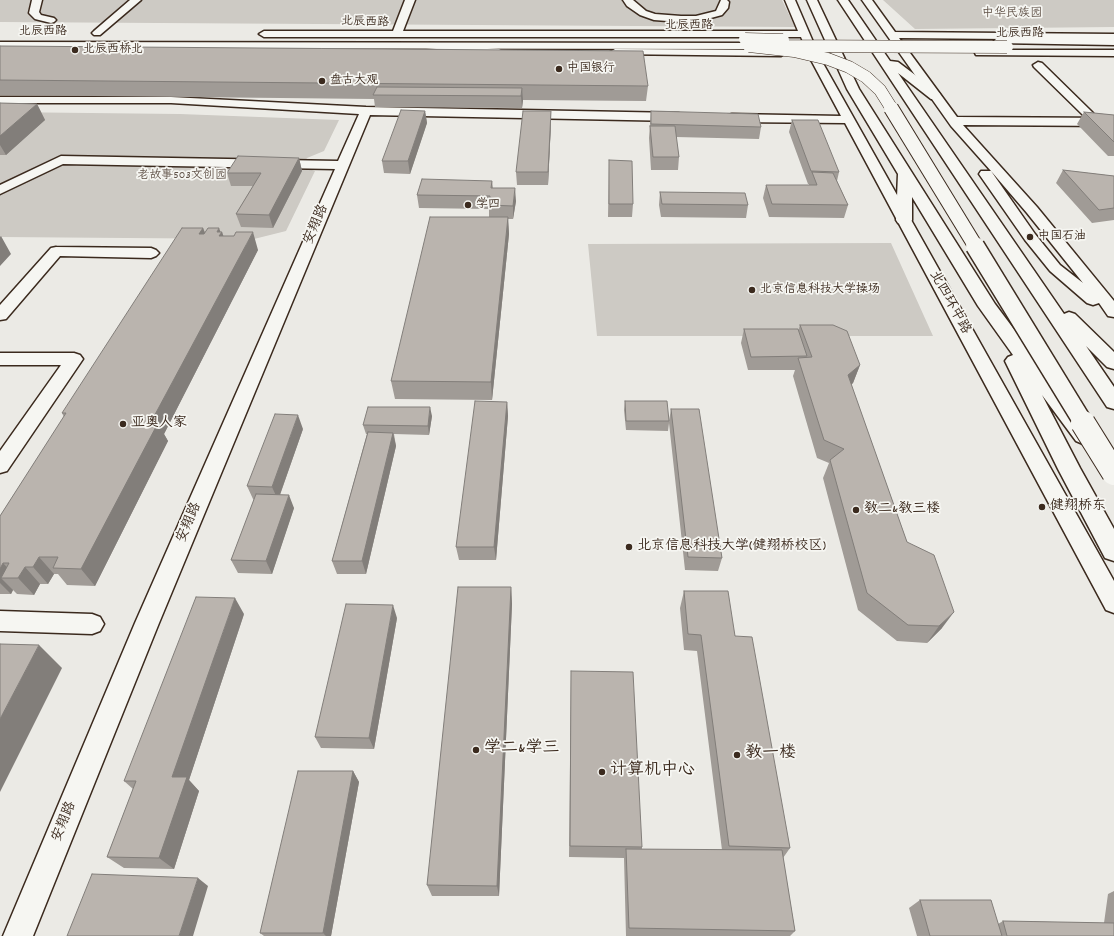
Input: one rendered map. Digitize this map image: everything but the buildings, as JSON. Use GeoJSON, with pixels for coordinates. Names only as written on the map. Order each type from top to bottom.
{"type":"FeatureCollection","features":[{"type":"Feature","properties":{"kind":"main road","name":"北四环中路"},"geometry":{"type":"LineString","coordinates":[[812,0],[853,89],[987,306],[1114,477]]}},
{"type":"Feature","properties":{"kind":"main road"},"geometry":{"type":"LineString","coordinates":[[843,0],[1114,402]]}},
{"type":"Feature","properties":{"kind":"main road"},"geometry":{"type":"LineString","coordinates":[[91,33],[112,33]]}},
{"type":"Feature","properties":{"kind":"main road","name":"北辰西路"},"geometry":{"type":"LineString","coordinates":[[260,34],[747,43],[1003,44],[1114,42]]}},
{"type":"Feature","properties":{"kind":"main road"},"geometry":{"type":"LineString","coordinates":[[747,43],[794,51],[828,59],[849,67],[866,77],[880,90],[1114,473]]}},
{"type":"Feature","properties":{"kind":"main road","name":"北辰西路"},"geometry":{"type":"LineString","coordinates":[[0,45],[422,46],[747,43]]}},
{"type":"Feature","properties":{"kind":"main road","name":"北辰西路"},"geometry":{"type":"LineString","coordinates":[[1003,44],[1114,48]]}},
{"type":"Feature","properties":{"kind":"main road"},"geometry":{"type":"LineString","coordinates":[[879,52],[935,96]]}},
{"type":"Feature","properties":{"kind":"main road"},"geometry":{"type":"LineString","coordinates":[[904,220],[905,174]]}},
{"type":"Feature","properties":{"kind":"main road"},"geometry":{"type":"LineString","coordinates":[[1031,279],[1114,363]]}},
{"type":"Feature","properties":{"kind":"main road"},"geometry":{"type":"LineString","coordinates":[[987,306],[1114,552]]}},
{"type":"Feature","properties":{"kind":"street"},"geometry":{"type":"LineString","coordinates":[[37,0],[34,13],[38,17],[51,20]]}},
{"type":"Feature","properties":{"kind":"street"},"geometry":{"type":"LineString","coordinates":[[91,33],[124,0]]}},
{"type":"Feature","properties":{"kind":"street"},"geometry":{"type":"LineString","coordinates":[[91,33],[136,0]]}},
{"type":"Feature","properties":{"kind":"street"},"geometry":{"type":"LineString","coordinates":[[112,33],[146,0]]}},
{"type":"Feature","properties":{"kind":"street"},"geometry":{"type":"LineString","coordinates":[[398,34],[410,0]]}},
{"type":"Feature","properties":{"kind":"street"},"geometry":{"type":"LineString","coordinates":[[628,0],[630,4],[643,13],[654,17],[681,19],[696,19],[719,12],[723,8],[724,2]]}},
{"type":"Feature","properties":{"kind":"street","name":"北四环中路"},"geometry":{"type":"LineString","coordinates":[[790,0],[813,53],[1114,603]]}},
{"type":"Feature","properties":{"kind":"street"},"geometry":{"type":"LineString","coordinates":[[867,0],[954,122],[1032,210],[1114,312]]}},
{"type":"Feature","properties":{"kind":"street","name":"北辰西路"},"geometry":{"type":"LineString","coordinates":[[260,34],[805,34]]}},
{"type":"Feature","properties":{"kind":"street","name":"北辰西路"},"geometry":{"type":"LineString","coordinates":[[892,35],[1114,37]]}},
{"type":"Feature","properties":{"kind":"street"},"geometry":{"type":"LineString","coordinates":[[943,36],[957,52]]}},
{"type":"Feature","properties":{"kind":"street","name":"北辰西路"},"geometry":{"type":"LineString","coordinates":[[422,46],[491,52],[813,53]]}},
{"type":"Feature","properties":{"kind":"street","name":"北辰西路"},"geometry":{"type":"LineString","coordinates":[[904,52],[1114,53]]}},
{"type":"Feature","properties":{"kind":"street"},"geometry":{"type":"LineString","coordinates":[[1038,65],[1087,113]]}},
{"type":"Feature","properties":{"kind":"street"},"geometry":{"type":"LineString","coordinates":[[0,100],[171,100],[366,111],[691,117]]}},
{"type":"Feature","properties":{"kind":"street","name":"安翔路"},"geometry":{"type":"LineString","coordinates":[[18,936],[147,623],[366,111]]}},
{"type":"Feature","properties":{"kind":"street"},"geometry":{"type":"LineString","coordinates":[[723,118],[850,120]]}},
{"type":"Feature","properties":{"kind":"street"},"geometry":{"type":"LineString","coordinates":[[954,122],[1114,122]]}},
{"type":"Feature","properties":{"kind":"street"},"geometry":{"type":"LineString","coordinates":[[954,122],[977,162],[1030,237],[1055,268],[1114,318]]}},
{"type":"Feature","properties":{"kind":"street"},"geometry":{"type":"LineString","coordinates":[[0,190],[61,160],[343,165]]}},
{"type":"Feature","properties":{"kind":"street"},"geometry":{"type":"LineString","coordinates":[[0,315],[56,251],[151,253]]}},
{"type":"Feature","properties":{"kind":"street"},"geometry":{"type":"LineString","coordinates":[[0,359],[74,359],[0,466]]}},
{"type":"Feature","properties":{"kind":"street"},"geometry":{"type":"LineString","coordinates":[[0,621],[92,624]]}},
{"type":"Feature","properties":{"kind":"green space"},"geometry":{"type":"Polygon","coordinates":[[[0,0],[782,0],[795,27],[0,22],[0,0]]]}},
{"type":"Feature","properties":{"kind":"green space","name":"中华民族园"},"geometry":{"type":"Polygon","coordinates":[[[883,0],[1114,0],[1114,27],[915,29],[883,0]]]}},
{"type":"Feature","properties":{"kind":"green space","name":"老故事503文创园"},"geometry":{"type":"Polygon","coordinates":[[[0,112],[180,114],[339,120],[324,151],[307,158],[302,167],[315,171],[286,231],[254,239],[0,237],[0,112]]]}},
{"type":"Feature","properties":{"kind":"green space","name":"北京信息科技大学操场"},"geometry":{"type":"Polygon","coordinates":[[[891,243],[933,336],[597,336],[588,244],[891,243]]]}},
{"type":"Feature","properties":{"kind":"place","name":"北辰西桥北"},"geometry":{"type":"Point","coordinates":[75,50]}},
{"type":"Feature","properties":{"kind":"place","name":"中国银行"},"geometry":{"type":"Point","coordinates":[559,69]}},
{"type":"Feature","properties":{"kind":"place","name":"盘古大观"},"geometry":{"type":"Point","coordinates":[322,81]}},
{"type":"Feature","properties":{"kind":"place","name":"学四"},"geometry":{"type":"Point","coordinates":[468,205]}},
{"type":"Feature","properties":{"kind":"place","name":"中国石油"},"geometry":{"type":"Point","coordinates":[1030,237]}},
{"type":"Feature","properties":{"kind":"place","name":"北京信息科技大学操场"},"geometry":{"type":"Point","coordinates":[752,290]}},
{"type":"Feature","properties":{"kind":"place","name":"亚奥人家"},"geometry":{"type":"Point","coordinates":[123,424]}},
{"type":"Feature","properties":{"kind":"place","name":"健翔桥东"},"geometry":{"type":"Point","coordinates":[1042,507]}},
{"type":"Feature","properties":{"kind":"place","name":"教二&教三楼"},"geometry":{"type":"Point","coordinates":[856,510]}},
{"type":"Feature","properties":{"kind":"place","name":"北京信息科技大学(健翔桥校区)"},"geometry":{"type":"Point","coordinates":[629,547]}},
{"type":"Feature","properties":{"kind":"place","name":"学二&学三"},"geometry":{"type":"Point","coordinates":[476,750]}},
{"type":"Feature","properties":{"kind":"place","name":"教一楼"},"geometry":{"type":"Point","coordinates":[737,755]}},
{"type":"Feature","properties":{"kind":"place","name":"计算机中心"},"geometry":{"type":"Point","coordinates":[602,772]}}]}
